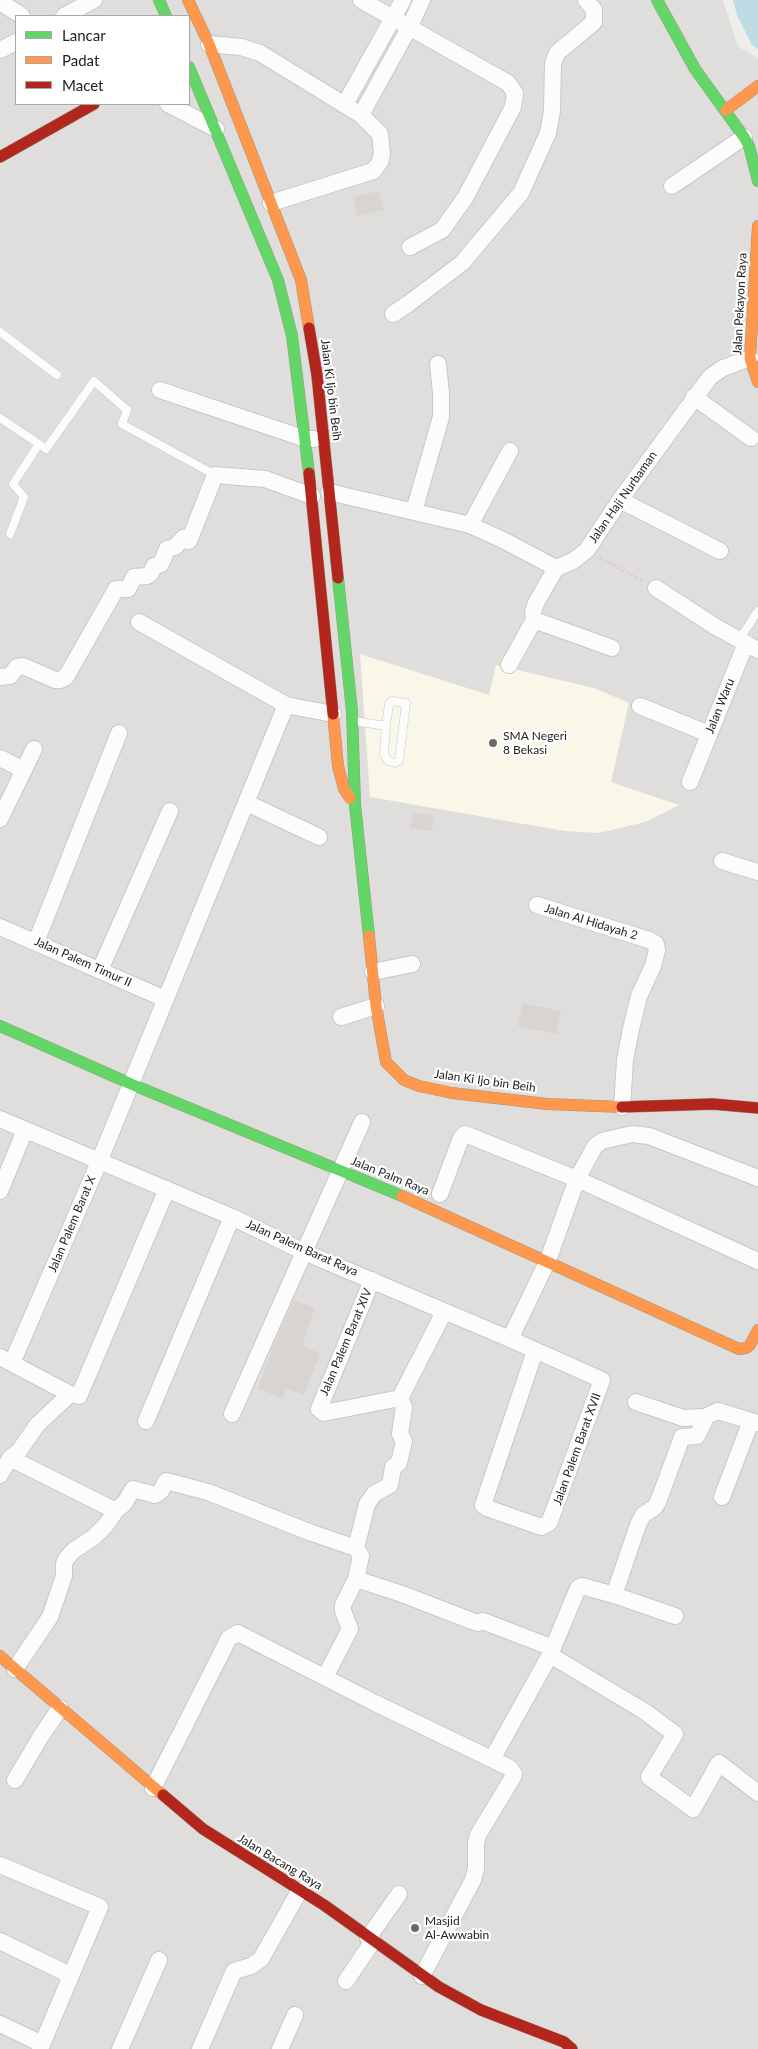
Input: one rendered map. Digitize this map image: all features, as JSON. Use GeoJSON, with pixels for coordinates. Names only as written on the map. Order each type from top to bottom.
{"type":"FeatureCollection","features":[{"type":"Feature","properties":{"kind":"street"},"geometry":{"type":"LineString","coordinates":[[66,15],[94,0]]}},
{"type":"Feature","properties":{"kind":"street"},"geometry":{"type":"LineString","coordinates":[[159,0],[166,15]]}},
{"type":"Feature","properties":{"kind":"street","name":"Jalan Ki Ijo bin Beih"},"geometry":{"type":"LineString","coordinates":[[188,0],[202,47],[271,203],[302,280],[324,440],[352,720],[355,805],[376,1006],[386,1062],[404,1080],[452,1093],[547,1104],[622,1107],[713,1104],[758,1108]]}},
{"type":"Feature","properties":{"kind":"street"},"geometry":{"type":"LineString","coordinates":[[361,0],[508,83],[515,93],[513,107],[465,198],[442,230],[410,247]]}},
{"type":"Feature","properties":{"kind":"street"},"geometry":{"type":"LineString","coordinates":[[345,104],[403,0]]}},
{"type":"Feature","properties":{"kind":"street"},"geometry":{"type":"LineString","coordinates":[[361,115],[410,26],[422,0]]}},
{"type":"Feature","properties":{"kind":"street"},"geometry":{"type":"LineString","coordinates":[[393,314],[462,263],[521,193],[548,133],[552,111],[553,63],[557,53],[594,22],[594,10],[586,0]]}},
{"type":"Feature","properties":{"kind":"street"},"geometry":{"type":"LineString","coordinates":[[656,0],[695,69],[750,142],[758,181]]}},
{"type":"Feature","properties":{"kind":"street"},"geometry":{"type":"LineString","coordinates":[[0,2],[20,15]]}},
{"type":"Feature","properties":{"kind":"street"},"geometry":{"type":"LineString","coordinates":[[0,50],[15,42]]}},
{"type":"Feature","properties":{"kind":"street"},"geometry":{"type":"LineString","coordinates":[[202,47],[241,47],[260,53],[345,104],[361,115],[380,134],[382,154],[380,162],[373,171],[271,203]]}},
{"type":"Feature","properties":{"kind":"street","name":"Jalan Ki Ijo bin Beih"},"geometry":{"type":"LineString","coordinates":[[190,69],[278,280],[292,336],[306,439],[338,766],[344,789],[355,805]]}},
{"type":"Feature","properties":{"kind":"street"},"geometry":{"type":"LineString","coordinates":[[726,110],[758,86]]}},
{"type":"Feature","properties":{"kind":"street"},"geometry":{"type":"LineString","coordinates":[[0,157],[92,105]]}},
{"type":"Feature","properties":{"kind":"street"},"geometry":{"type":"LineString","coordinates":[[170,105],[216,129]]}},
{"type":"Feature","properties":{"kind":"street"},"geometry":{"type":"LineString","coordinates":[[672,186],[750,142]]}},
{"type":"Feature","properties":{"kind":"street","name":"Jalan Pekayon Raya"},"geometry":{"type":"LineString","coordinates":[[758,226],[750,358],[758,382]]}},
{"type":"Feature","properties":{"kind":"street","name":"Jalan Haji Nurbaman"},"geometry":{"type":"LineString","coordinates":[[556,568],[572,561],[586,550],[710,377],[723,368],[750,358]]}},
{"type":"Feature","properties":{"kind":"street"},"geometry":{"type":"LineString","coordinates":[[414,510],[441,417],[442,393],[438,364]]}},
{"type":"Feature","properties":{"kind":"street"},"geometry":{"type":"LineString","coordinates":[[160,390],[306,439],[324,440]]}},
{"type":"Feature","properties":{"kind":"street"},"geometry":{"type":"LineString","coordinates":[[694,397],[751,438]]}},
{"type":"Feature","properties":{"kind":"street"},"geometry":{"type":"LineString","coordinates":[[470,525],[510,451]]}},
{"type":"Feature","properties":{"kind":"street"},"geometry":{"type":"LineString","coordinates":[[0,677],[6,678],[17,667],[23,666],[55,680],[66,677],[116,589],[127,589],[134,577],[147,576],[151,573],[154,566],[162,564],[167,549],[175,547],[183,538],[189,541],[215,475],[265,479],[312,496]]}},
{"type":"Feature","properties":{"kind":"street"},"geometry":{"type":"LineString","coordinates":[[329,492],[414,510],[470,525],[556,568],[536,603],[533,612],[534,620],[509,665]]}},
{"type":"Feature","properties":{"kind":"street"},"geometry":{"type":"LineString","coordinates":[[620,500],[720,551]]}},
{"type":"Feature","properties":{"kind":"street"},"geometry":{"type":"LineString","coordinates":[[656,588],[748,644]]}},
{"type":"Feature","properties":{"kind":"street"},"geometry":{"type":"LineString","coordinates":[[534,620],[612,648]]}},
{"type":"Feature","properties":{"kind":"street"},"geometry":{"type":"LineString","coordinates":[[139,622],[286,705],[333,714]]}},
{"type":"Feature","properties":{"kind":"street","name":"Jalan Waru"},"geometry":{"type":"LineString","coordinates":[[690,782],[748,644]]}},
{"type":"Feature","properties":{"kind":"street","name":"Jalan Palem Barat X"},"geometry":{"type":"LineString","coordinates":[[6,1360],[99,1162],[165,999],[248,803],[286,705]]}},
{"type":"Feature","properties":{"kind":"street"},"geometry":{"type":"LineString","coordinates":[[640,706],[709,734]]}},
{"type":"Feature","properties":{"kind":"street"},"geometry":{"type":"LineString","coordinates":[[36,942],[119,733]]}},
{"type":"Feature","properties":{"kind":"street"},"geometry":{"type":"LineString","coordinates":[[0,819],[34,749]]}},
{"type":"Feature","properties":{"kind":"street"},"geometry":{"type":"LineString","coordinates":[[0,758],[24,770]]}},
{"type":"Feature","properties":{"kind":"street"},"geometry":{"type":"LineString","coordinates":[[248,803],[319,837]]}},
{"type":"Feature","properties":{"kind":"street"},"geometry":{"type":"LineString","coordinates":[[100,970],[170,811]]}},
{"type":"Feature","properties":{"kind":"street"},"geometry":{"type":"LineString","coordinates":[[722,862],[758,872]]}},
{"type":"Feature","properties":{"kind":"street","name":"Jalan Al Hidayah 2"},"geometry":{"type":"LineString","coordinates":[[537,905],[649,940],[656,944],[657,950],[653,966],[639,996],[624,1060],[622,1107]]}},
{"type":"Feature","properties":{"kind":"street","name":"Jalan Palem Timur II"},"geometry":{"type":"LineString","coordinates":[[0,927],[165,999]]}},
{"type":"Feature","properties":{"kind":"street"},"geometry":{"type":"LineString","coordinates":[[373,972],[412,964]]}},
{"type":"Feature","properties":{"kind":"street"},"geometry":{"type":"LineString","coordinates":[[341,1017],[376,1006]]}},
{"type":"Feature","properties":{"kind":"street","name":"Jalan Palm Raya"},"geometry":{"type":"LineString","coordinates":[[0,1026],[131,1084],[430,1207],[739,1349],[746,1348],[758,1330]]}},
{"type":"Feature","properties":{"kind":"street","name":"Jalan Palem Barat Raya"},"geometry":{"type":"LineString","coordinates":[[0,1119],[232,1216],[304,1252],[602,1380]]}},
{"type":"Feature","properties":{"kind":"street"},"geometry":{"type":"LineString","coordinates":[[232,1414],[342,1172],[362,1122]]}},
{"type":"Feature","properties":{"kind":"street"},"geometry":{"type":"LineString","coordinates":[[0,1191],[25,1130]]}},
{"type":"Feature","properties":{"kind":"street"},"geometry":{"type":"LineString","coordinates":[[440,1194],[461,1138],[465,1134],[577,1179],[758,1261]]}},
{"type":"Feature","properties":{"kind":"street"},"geometry":{"type":"LineString","coordinates":[[510,1339],[548,1260],[577,1179],[595,1146],[602,1141],[632,1134],[661,1140],[758,1178]]}},
{"type":"Feature","properties":{"kind":"street"},"geometry":{"type":"LineString","coordinates":[[6,1360],[70,1394],[79,1396],[167,1189]]}},
{"type":"Feature","properties":{"kind":"street"},"geometry":{"type":"LineString","coordinates":[[146,1421],[232,1216]]}},
{"type":"Feature","properties":{"kind":"street","name":"Jalan Palem Barat XIV"},"geometry":{"type":"LineString","coordinates":[[372,1280],[319,1409],[324,1413],[400,1398]]}},
{"type":"Feature","properties":{"kind":"street"},"geometry":{"type":"LineString","coordinates":[[356,1548],[367,1504],[374,1494],[390,1485],[393,1467],[399,1463],[404,1441],[400,1434],[404,1406],[400,1398],[444,1312]]}},
{"type":"Feature","properties":{"kind":"street","name":"Jalan Palem Barat XVII"},"geometry":{"type":"LineString","coordinates":[[535,1350],[483,1505],[538,1526],[545,1526],[551,1518],[602,1380]]}},
{"type":"Feature","properties":{"kind":"street"},"geometry":{"type":"LineString","coordinates":[[0,1475],[10,1458],[19,1450],[37,1425],[70,1394]]}},
{"type":"Feature","properties":{"kind":"street"},"geometry":{"type":"LineString","coordinates":[[636,1402],[683,1418],[706,1417],[718,1411],[755,1422],[722,1497]]}},
{"type":"Feature","properties":{"kind":"street"},"geometry":{"type":"LineString","coordinates":[[614,1596],[638,1525],[643,1515],[655,1507],[658,1502],[680,1440],[685,1436],[697,1436],[706,1417]]}},
{"type":"Feature","properties":{"kind":"street"},"geometry":{"type":"LineString","coordinates":[[10,1458],[116,1511]]}},
{"type":"Feature","properties":{"kind":"street"},"geometry":{"type":"LineString","coordinates":[[15,1669],[50,1617],[64,1576],[64,1564],[73,1551],[94,1537],[124,1504],[133,1489],[155,1495],[161,1491],[166,1481],[208,1492],[309,1532],[356,1548],[361,1556],[356,1579],[343,1605],[345,1618],[350,1626],[348,1635],[325,1677]]}},
{"type":"Feature","properties":{"kind":"street"},"geometry":{"type":"LineString","coordinates":[[356,1579],[402,1594],[472,1622],[478,1623],[483,1621],[552,1652],[644,1711],[675,1734],[648,1777],[693,1809],[719,1763],[758,1793]]}},
{"type":"Feature","properties":{"kind":"street"},"geometry":{"type":"LineString","coordinates":[[492,1759],[552,1652],[580,1587],[675,1616]]}},
{"type":"Feature","properties":{"kind":"street"},"geometry":{"type":"LineString","coordinates":[[154,1788],[231,1636],[241,1634],[510,1768],[514,1774],[513,1777],[478,1835],[476,1843],[476,1868],[473,1880],[422,1976]]}},
{"type":"Feature","properties":{"kind":"street","name":"Jalan Bacang Raya"},"geometry":{"type":"LineString","coordinates":[[0,1656],[203,1829],[324,1905],[422,1976],[481,2010],[564,2042],[572,2049]]}},
{"type":"Feature","properties":{"kind":"street"},"geometry":{"type":"LineString","coordinates":[[15,1780],[60,1708]]}},
{"type":"Feature","properties":{"kind":"street"},"geometry":{"type":"LineString","coordinates":[[0,1864],[100,1907],[41,2047],[0,2024]]}},
{"type":"Feature","properties":{"kind":"street"},"geometry":{"type":"LineString","coordinates":[[200,2049],[234,1971],[251,1966],[261,1960],[300,1890]]}},
{"type":"Feature","properties":{"kind":"street"},"geometry":{"type":"LineString","coordinates":[[346,1981],[399,1894]]}},
{"type":"Feature","properties":{"kind":"street"},"geometry":{"type":"LineString","coordinates":[[0,1941],[70,1975]]}},
{"type":"Feature","properties":{"kind":"street"},"geometry":{"type":"LineString","coordinates":[[120,2049],[159,1960]]}},
{"type":"Feature","properties":{"kind":"street"},"geometry":{"type":"LineString","coordinates":[[280,2049],[295,2015]]}},
{"type":"Feature","properties":{"kind":"lane"},"geometry":{"type":"LineString","coordinates":[[0,332],[57,375]]}},
{"type":"Feature","properties":{"kind":"lane"},"geometry":{"type":"LineString","coordinates":[[0,418],[46,449],[94,381],[127,410],[122,424],[215,475]]}},
{"type":"Feature","properties":{"kind":"lane"},"geometry":{"type":"LineString","coordinates":[[10,534],[24,497],[13,484],[39,444]]}},
{"type":"Feature","properties":{"kind":"lane"},"geometry":{"type":"LineString","coordinates":[[748,644],[758,611]]}},
{"type":"Feature","properties":{"kind":"lane"},"geometry":{"type":"LineString","coordinates":[[392,701],[406,703],[399,760],[395,763],[388,761],[384,754],[386,726],[389,704],[392,701]]}},
{"type":"Feature","properties":{"kind":"lane"},"geometry":{"type":"LineString","coordinates":[[352,720],[386,726]]}},
{"type":"Feature","properties":{"kind":"path"},"geometry":{"type":"LineString","coordinates":[[586,550],[656,588]]}},
{"type":"Feature","properties":{"kind":"shaded area"},"geometry":{"type":"Polygon","coordinates":[[[0,0],[723,0],[738,46],[758,59],[758,2049],[0,2049],[0,0]]]}},
{"type":"Feature","properties":{"kind":"shaded area","name":"SMA Negeri 8 Bekasi"},"geometry":{"type":"Polygon","coordinates":[[[360,654],[489,695],[496,665],[594,688],[629,703],[611,782],[679,805],[645,822],[599,833],[564,831],[370,797],[360,654]]]}},
{"type":"Feature","properties":{"kind":"water"},"geometry":{"type":"Polygon","coordinates":[[[733,0],[758,0],[758,49],[752,45],[737,15],[733,0]]]}},
{"type":"Feature","properties":{"kind":"building"},"geometry":{"type":"Polygon","coordinates":[[[379,191],[384,210],[357,216],[353,197],[379,191]]]}},
{"type":"Feature","properties":{"kind":"building"},"geometry":{"type":"Polygon","coordinates":[[[413,813],[434,816],[432,831],[410,828],[413,813]]]}},
{"type":"Feature","properties":{"kind":"building"},"geometry":{"type":"Polygon","coordinates":[[[523,1003],[561,1011],[557,1034],[518,1026],[523,1003]]]}},
{"type":"Feature","properties":{"kind":"building"},"geometry":{"type":"Polygon","coordinates":[[[294,1300],[315,1308],[302,1346],[320,1353],[304,1395],[286,1389],[283,1398],[258,1389],[273,1347],[294,1300]]]}},
{"type":"Feature","properties":{"kind":"traffic: fast"},"geometry":{"type":"LineString","coordinates":[[159,0],[166,15]]}},
{"type":"Feature","properties":{"kind":"traffic: fast"},"geometry":{"type":"LineString","coordinates":[[657,0],[695,69],[744,137],[749,146],[758,181]]}},
{"type":"Feature","properties":{"kind":"traffic: fast"},"geometry":{"type":"LineString","coordinates":[[190,69],[278,280],[292,336],[309,473]]}},
{"type":"Feature","properties":{"kind":"traffic: fast"},"geometry":{"type":"LineString","coordinates":[[338,578],[352,711],[355,805],[369,936]]}},
{"type":"Feature","properties":{"kind":"traffic: fast"},"geometry":{"type":"LineString","coordinates":[[0,1026],[131,1084],[402,1196]]}},
{"type":"Feature","properties":{"kind":"traffic: slow"},"geometry":{"type":"LineString","coordinates":[[188,0],[209,44],[301,280],[309,328]]}},
{"type":"Feature","properties":{"kind":"traffic: slow"},"geometry":{"type":"LineString","coordinates":[[726,110],[758,86]]}},
{"type":"Feature","properties":{"kind":"traffic: slow"},"geometry":{"type":"LineString","coordinates":[[758,226],[750,358],[758,382]]}},
{"type":"Feature","properties":{"kind":"traffic: slow"},"geometry":{"type":"LineString","coordinates":[[333,714],[338,766],[344,789],[350,798]]}},
{"type":"Feature","properties":{"kind":"traffic: slow"},"geometry":{"type":"LineString","coordinates":[[369,936],[376,1006],[386,1062],[404,1080],[419,1086],[452,1093],[547,1104],[622,1107]]}},
{"type":"Feature","properties":{"kind":"traffic: slow"},"geometry":{"type":"LineString","coordinates":[[402,1196],[739,1349],[750,1345],[758,1330]]}},
{"type":"Feature","properties":{"kind":"traffic: slow"},"geometry":{"type":"LineString","coordinates":[[0,1656],[163,1795]]}},
{"type":"Feature","properties":{"kind":"traffic: jam"},"geometry":{"type":"LineString","coordinates":[[0,157],[92,105]]}},
{"type":"Feature","properties":{"kind":"traffic: jam"},"geometry":{"type":"LineString","coordinates":[[309,328],[317,375],[338,578]]}},
{"type":"Feature","properties":{"kind":"traffic: jam"},"geometry":{"type":"LineString","coordinates":[[309,473],[333,714]]}},
{"type":"Feature","properties":{"kind":"traffic: jam"},"geometry":{"type":"LineString","coordinates":[[622,1107],[713,1104],[758,1108]]}},
{"type":"Feature","properties":{"kind":"traffic: jam"},"geometry":{"type":"LineString","coordinates":[[163,1795],[203,1829],[324,1905],[439,1987],[481,2010],[564,2042],[572,2049]]}},
{"type":"Feature","properties":{"kind":"place","name":"SMA Negeri 8 Bekasi"},"geometry":{"type":"Point","coordinates":[493,743]}},
{"type":"Feature","properties":{"kind":"place","name":"Masjid Al-Awwabin"},"geometry":{"type":"Point","coordinates":[415,1928]}}]}
